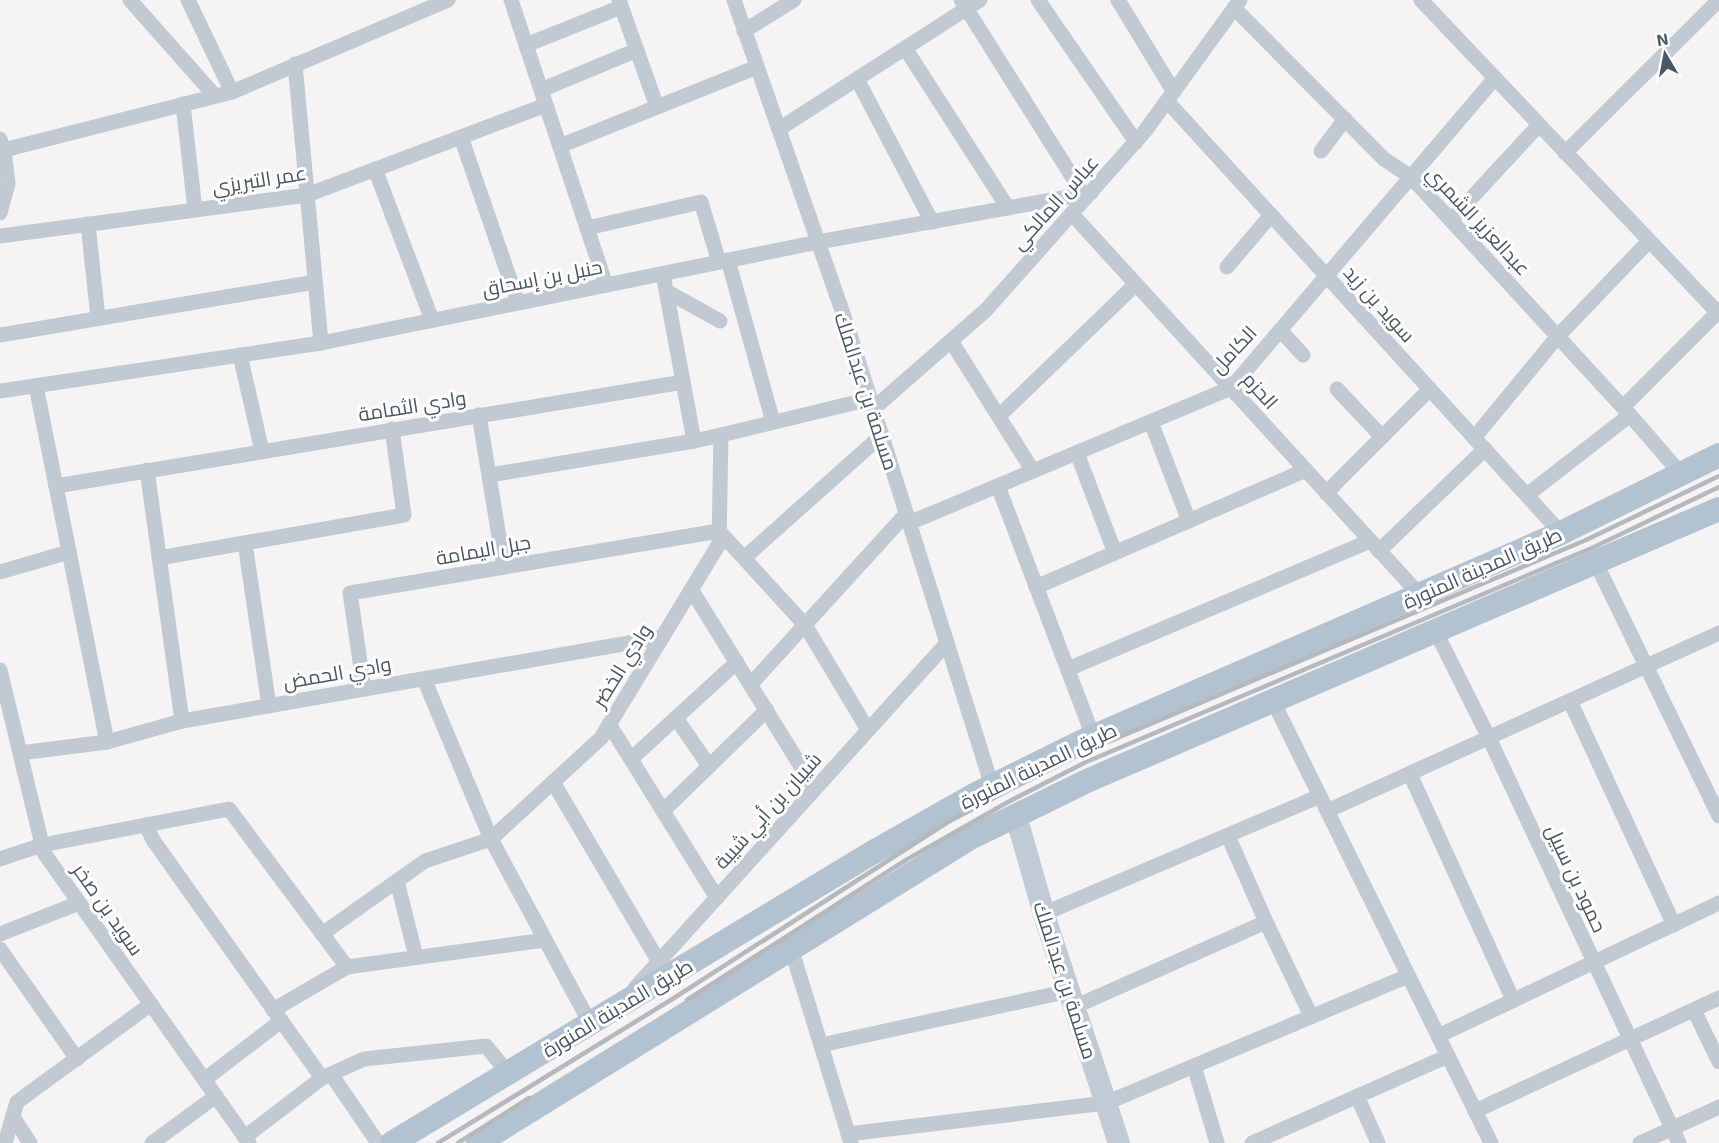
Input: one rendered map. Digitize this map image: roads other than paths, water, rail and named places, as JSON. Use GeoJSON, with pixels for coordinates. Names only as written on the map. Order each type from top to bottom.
{"type":"FeatureCollection","features":[{"type":"Feature","properties":{"kind":"main road","name":"طريق المدينة المنورة"},"geometry":{"type":"LineString","coordinates":[[392,1143],[870,854],[992,786],[1093,736],[1561,533],[1719,455]]}},
{"type":"Feature","properties":{"kind":"main road","name":"طريق المدينة المنورة"},"geometry":{"type":"LineString","coordinates":[[478,1143],[970,838],[1089,780],[1719,509]]}},
{"type":"Feature","properties":{"kind":"main road","name":"مسلمة بن عبدالملك"},"geometry":{"type":"LineString","coordinates":[[1016,816],[1043,914],[1119,1143]]}},
{"type":"Feature","properties":{"kind":"street"},"geometry":{"type":"LineString","coordinates":[[130,0],[215,96]]}},
{"type":"Feature","properties":{"kind":"street"},"geometry":{"type":"LineString","coordinates":[[188,0],[232,92]]}},
{"type":"Feature","properties":{"kind":"street"},"geometry":{"type":"LineString","coordinates":[[0,213],[8,184],[1,147],[232,92],[448,0]]}},
{"type":"Feature","properties":{"kind":"street"},"geometry":{"type":"LineString","coordinates":[[512,0],[606,285]]}},
{"type":"Feature","properties":{"kind":"street","name":"مسلمة بن عبدالملك"},"geometry":{"type":"LineString","coordinates":[[734,0],[872,404],[992,786]]}},
{"type":"Feature","properties":{"kind":"street"},"geometry":{"type":"LineString","coordinates":[[744,31],[794,0]]}},
{"type":"Feature","properties":{"kind":"street"},"geometry":{"type":"LineString","coordinates":[[778,129],[905,48],[964,4],[981,0]]}},
{"type":"Feature","properties":{"kind":"street"},"geometry":{"type":"LineString","coordinates":[[1038,0],[1136,142]]}},
{"type":"Feature","properties":{"kind":"street","name":"سويد بن زيد"},"geometry":{"type":"LineString","coordinates":[[1118,0],[1170,97],[1271,215],[1561,533]]}},
{"type":"Feature","properties":{"kind":"street"},"geometry":{"type":"LineString","coordinates":[[1421,0],[1718,314],[1627,411],[1527,495]]}},
{"type":"Feature","properties":{"kind":"street"},"geometry":{"type":"LineString","coordinates":[[1565,153],[1719,0]]}},
{"type":"Feature","properties":{"kind":"street"},"geometry":{"type":"LineString","coordinates":[[526,45],[620,4],[657,107]]}},
{"type":"Feature","properties":{"kind":"street"},"geometry":{"type":"LineString","coordinates":[[964,4],[1087,194]]}},
{"type":"Feature","properties":{"kind":"street","name":"عباس المالكي"},"geometry":{"type":"LineString","coordinates":[[872,404],[986,310],[1072,214],[1087,194],[1136,142],[1237,4]]}},
{"type":"Feature","properties":{"kind":"street","name":"عبدالعزيز الشمري"},"geometry":{"type":"LineString","coordinates":[[1237,4],[1384,159],[1410,177],[1451,220],[1627,411],[1681,474]]}},
{"type":"Feature","properties":{"kind":"street"},"geometry":{"type":"LineString","coordinates":[[905,48],[1008,208]]}},
{"type":"Feature","properties":{"kind":"street","name":"عمر التبريزي"},"geometry":{"type":"LineString","coordinates":[[0,236],[307,195],[461,137],[637,50]]}},
{"type":"Feature","properties":{"kind":"street"},"geometry":{"type":"LineString","coordinates":[[295,64],[321,343]]}},
{"type":"Feature","properties":{"kind":"street"},"geometry":{"type":"LineString","coordinates":[[560,146],[757,68]]}},
{"type":"Feature","properties":{"kind":"street","name":"الكامل"},"geometry":{"type":"LineString","coordinates":[[751,684],[908,518],[998,486],[1231,388],[1495,78]]}},
{"type":"Feature","properties":{"kind":"street"},"geometry":{"type":"LineString","coordinates":[[857,79],[932,222]]}},
{"type":"Feature","properties":{"kind":"street"},"geometry":{"type":"LineString","coordinates":[[183,104],[195,210]]}},
{"type":"Feature","properties":{"kind":"street"},"geometry":{"type":"LineString","coordinates":[[1321,151],[1344,118]]}},
{"type":"Feature","properties":{"kind":"street"},"geometry":{"type":"LineString","coordinates":[[1451,220],[1539,125]]}},
{"type":"Feature","properties":{"kind":"street"},"geometry":{"type":"LineString","coordinates":[[461,137],[518,303]]}},
{"type":"Feature","properties":{"kind":"street"},"geometry":{"type":"LineString","coordinates":[[375,169],[432,320]]}},
{"type":"Feature","properties":{"kind":"street","name":"حنبل بن إسحاق"},"geometry":{"type":"LineString","coordinates":[[0,391],[321,343],[818,242],[1087,194]]}},
{"type":"Feature","properties":{"kind":"street"},"geometry":{"type":"LineString","coordinates":[[587,228],[701,202],[724,261],[772,422]]}},
{"type":"Feature","properties":{"kind":"street","name":"الحزم"},"geometry":{"type":"LineString","coordinates":[[1072,214],[1419,594]]}},
{"type":"Feature","properties":{"kind":"street"},"geometry":{"type":"LineString","coordinates":[[1227,267],[1271,215]]}},
{"type":"Feature","properties":{"kind":"street"},"geometry":{"type":"LineString","coordinates":[[88,224],[98,318]]}},
{"type":"Feature","properties":{"kind":"street"},"geometry":{"type":"LineString","coordinates":[[1474,438],[1558,336],[1649,241]]}},
{"type":"Feature","properties":{"kind":"street"},"geometry":{"type":"LineString","coordinates":[[663,274],[694,441]]}},
{"type":"Feature","properties":{"kind":"street"},"geometry":{"type":"LineString","coordinates":[[0,335],[315,282]]}},
{"type":"Feature","properties":{"kind":"street"},"geometry":{"type":"LineString","coordinates":[[999,416],[1136,284]]}},
{"type":"Feature","properties":{"kind":"street"},"geometry":{"type":"LineString","coordinates":[[666,291],[720,321]]}},
{"type":"Feature","properties":{"kind":"street"},"geometry":{"type":"LineString","coordinates":[[1280,330],[1303,355]]}},
{"type":"Feature","properties":{"kind":"street"},"geometry":{"type":"LineString","coordinates":[[951,341],[1033,471]]}},
{"type":"Feature","properties":{"kind":"street"},"geometry":{"type":"LineString","coordinates":[[240,355],[262,451]]}},
{"type":"Feature","properties":{"kind":"street","name":"وادي الثمامة"},"geometry":{"type":"LineString","coordinates":[[56,486],[683,382]]}},
{"type":"Feature","properties":{"kind":"street"},"geometry":{"type":"LineString","coordinates":[[36,386],[106,742]]}},
{"type":"Feature","properties":{"kind":"street"},"geometry":{"type":"LineString","coordinates":[[1337,389],[1382,437]]}},
{"type":"Feature","properties":{"kind":"street"},"geometry":{"type":"LineString","coordinates":[[1326,493],[1430,389]]}},
{"type":"Feature","properties":{"kind":"street"},"geometry":{"type":"LineString","coordinates":[[490,475],[694,441],[772,422],[872,404]]}},
{"type":"Feature","properties":{"kind":"street"},"geometry":{"type":"LineString","coordinates":[[479,415],[504,567]]}},
{"type":"Feature","properties":{"kind":"street"},"geometry":{"type":"LineString","coordinates":[[1151,422],[1189,521]]}},
{"type":"Feature","properties":{"kind":"street"},"geometry":{"type":"LineString","coordinates":[[159,558],[404,515],[392,429]]}},
{"type":"Feature","properties":{"kind":"street","name":"وادي الخضر"},"geometry":{"type":"LineString","coordinates":[[322,934],[425,861],[491,839],[601,738],[719,544],[721,435]]}},
{"type":"Feature","properties":{"kind":"street"},"geometry":{"type":"LineString","coordinates":[[744,558],[882,435]]}},
{"type":"Feature","properties":{"kind":"street"},"geometry":{"type":"LineString","coordinates":[[1068,669],[1375,546],[1485,449]]}},
{"type":"Feature","properties":{"kind":"street"},"geometry":{"type":"LineString","coordinates":[[1077,453],[1115,553]]}},
{"type":"Feature","properties":{"kind":"street"},"geometry":{"type":"LineString","coordinates":[[147,470],[182,721]]}},
{"type":"Feature","properties":{"kind":"street"},"geometry":{"type":"LineString","coordinates":[[1036,587],[1306,470]]}},
{"type":"Feature","properties":{"kind":"street"},"geometry":{"type":"LineString","coordinates":[[998,486],[1093,736]]}},
{"type":"Feature","properties":{"kind":"street"},"geometry":{"type":"LineString","coordinates":[[720,531],[805,625],[868,730]]}},
{"type":"Feature","properties":{"kind":"street","name":"جبل اليمامة"},"geometry":{"type":"LineString","coordinates":[[364,689],[350,593],[720,531]]}},
{"type":"Feature","properties":{"kind":"street"},"geometry":{"type":"LineString","coordinates":[[245,543],[269,706]]}},
{"type":"Feature","properties":{"kind":"street"},"geometry":{"type":"LineString","coordinates":[[0,572],[69,552]]}},
{"type":"Feature","properties":{"kind":"street"},"geometry":{"type":"LineString","coordinates":[[1596,563],[1719,816]]}},
{"type":"Feature","properties":{"kind":"street"},"geometry":{"type":"LineString","coordinates":[[691,590],[815,789]]}},
{"type":"Feature","properties":{"kind":"street","name":"حمود بن سبيل"},"geometry":{"type":"LineString","coordinates":[[1436,632],[1489,738],[1678,1143]]}},
{"type":"Feature","properties":{"kind":"street"},"geometry":{"type":"LineString","coordinates":[[1327,811],[1719,633]]}},
{"type":"Feature","properties":{"kind":"street","name":"وادي الحمض"},"geometry":{"type":"LineString","coordinates":[[20,753],[106,742],[182,721],[663,637]]}},
{"type":"Feature","properties":{"kind":"street","name":"شيبان بن أبي شيبة"},"geometry":{"type":"LineString","coordinates":[[618,1006],[947,643]]}},
{"type":"Feature","properties":{"kind":"street"},"geometry":{"type":"LineString","coordinates":[[631,759],[737,662]]}},
{"type":"Feature","properties":{"kind":"street","name":"سويد بن صخر"},"geometry":{"type":"LineString","coordinates":[[0,670],[44,853],[247,1140]]}},
{"type":"Feature","properties":{"kind":"street"},"geometry":{"type":"LineString","coordinates":[[424,679],[491,839],[590,1023]]}},
{"type":"Feature","properties":{"kind":"street"},"geometry":{"type":"LineString","coordinates":[[1273,701],[1491,1143]]}},
{"type":"Feature","properties":{"kind":"street"},"geometry":{"type":"LineString","coordinates":[[1570,701],[1674,925]]}},
{"type":"Feature","properties":{"kind":"street"},"geometry":{"type":"LineString","coordinates":[[663,811],[767,710]]}},
{"type":"Feature","properties":{"kind":"street"},"geometry":{"type":"LineString","coordinates":[[676,718],[709,766]]}},
{"type":"Feature","properties":{"kind":"street"},"geometry":{"type":"LineString","coordinates":[[609,724],[717,898]]}},
{"type":"Feature","properties":{"kind":"street"},"geometry":{"type":"LineString","coordinates":[[1410,774],[1513,1000]]}},
{"type":"Feature","properties":{"kind":"street"},"geometry":{"type":"LineString","coordinates":[[553,782],[659,962]]}},
{"type":"Feature","properties":{"kind":"street"},"geometry":{"type":"LineString","coordinates":[[1043,914],[1320,796]]}},
{"type":"Feature","properties":{"kind":"street"},"geometry":{"type":"LineString","coordinates":[[0,859],[42,844],[229,809],[347,967]]}},
{"type":"Feature","properties":{"kind":"street"},"geometry":{"type":"LineString","coordinates":[[146,825],[153,840],[277,1015],[378,1143]]}},
{"type":"Feature","properties":{"kind":"street"},"geometry":{"type":"LineString","coordinates":[[1228,836],[1311,1016]]}},
{"type":"Feature","properties":{"kind":"street"},"geometry":{"type":"LineString","coordinates":[[398,881],[416,957]]}},
{"type":"Feature","properties":{"kind":"street"},"geometry":{"type":"LineString","coordinates":[[0,934],[79,903]]}},
{"type":"Feature","properties":{"kind":"street"},"geometry":{"type":"LineString","coordinates":[[1438,1036],[1719,903]]}},
{"type":"Feature","properties":{"kind":"street"},"geometry":{"type":"LineString","coordinates":[[821,1045],[1071,999],[1266,922]]}},
{"type":"Feature","properties":{"kind":"street"},"geometry":{"type":"LineString","coordinates":[[204,1080],[277,1015],[347,967],[545,940]]}},
{"type":"Feature","properties":{"kind":"street"},"geometry":{"type":"LineString","coordinates":[[791,948],[850,1138],[1106,1103],[1408,976]]}},
{"type":"Feature","properties":{"kind":"street"},"geometry":{"type":"LineString","coordinates":[[0,949],[77,1059]]}},
{"type":"Feature","properties":{"kind":"street"},"geometry":{"type":"LineString","coordinates":[[1475,1111],[1719,998]]}},
{"type":"Feature","properties":{"kind":"street"},"geometry":{"type":"LineString","coordinates":[[5,1143],[17,1102],[151,1004]]}},
{"type":"Feature","properties":{"kind":"street"},"geometry":{"type":"LineString","coordinates":[[1694,1010],[1719,1062]]}},
{"type":"Feature","properties":{"kind":"street"},"geometry":{"type":"LineString","coordinates":[[247,1140],[327,1076],[364,1059],[486,1046],[508,1073]]}},
{"type":"Feature","properties":{"kind":"street"},"geometry":{"type":"LineString","coordinates":[[1252,1143],[1448,1056]]}},
{"type":"Feature","properties":{"kind":"street"},"geometry":{"type":"LineString","coordinates":[[1194,1066],[1217,1143]]}},
{"type":"Feature","properties":{"kind":"street"},"geometry":{"type":"LineString","coordinates":[[152,1143],[216,1096]]}},
{"type":"Feature","properties":{"kind":"street"},"geometry":{"type":"LineString","coordinates":[[1358,1096],[1378,1143]]}},
{"type":"Feature","properties":{"kind":"street"},"geometry":{"type":"LineString","coordinates":[[1640,1143],[1719,1107]]}},
{"type":"Feature","properties":{"kind":"street"},"geometry":{"type":"LineString","coordinates":[[13,1117],[30,1143]]}},
{"type":"Feature","properties":{"kind":"railway"},"geometry":{"type":"LineString","coordinates":[[438,1143],[674,998],[948,822],[1007,791],[1089,750],[1586,540],[1719,476]]}},
{"type":"Feature","properties":{"kind":"railway"},"geometry":{"type":"LineString","coordinates":[[687,1000],[906,860],[1008,802],[1086,762],[1592,548],[1719,487]]}},
{"type":"Feature","properties":{"kind":"railway"},"geometry":{"type":"LineString","coordinates":[[458,1143],[529,1098]]}}]}
